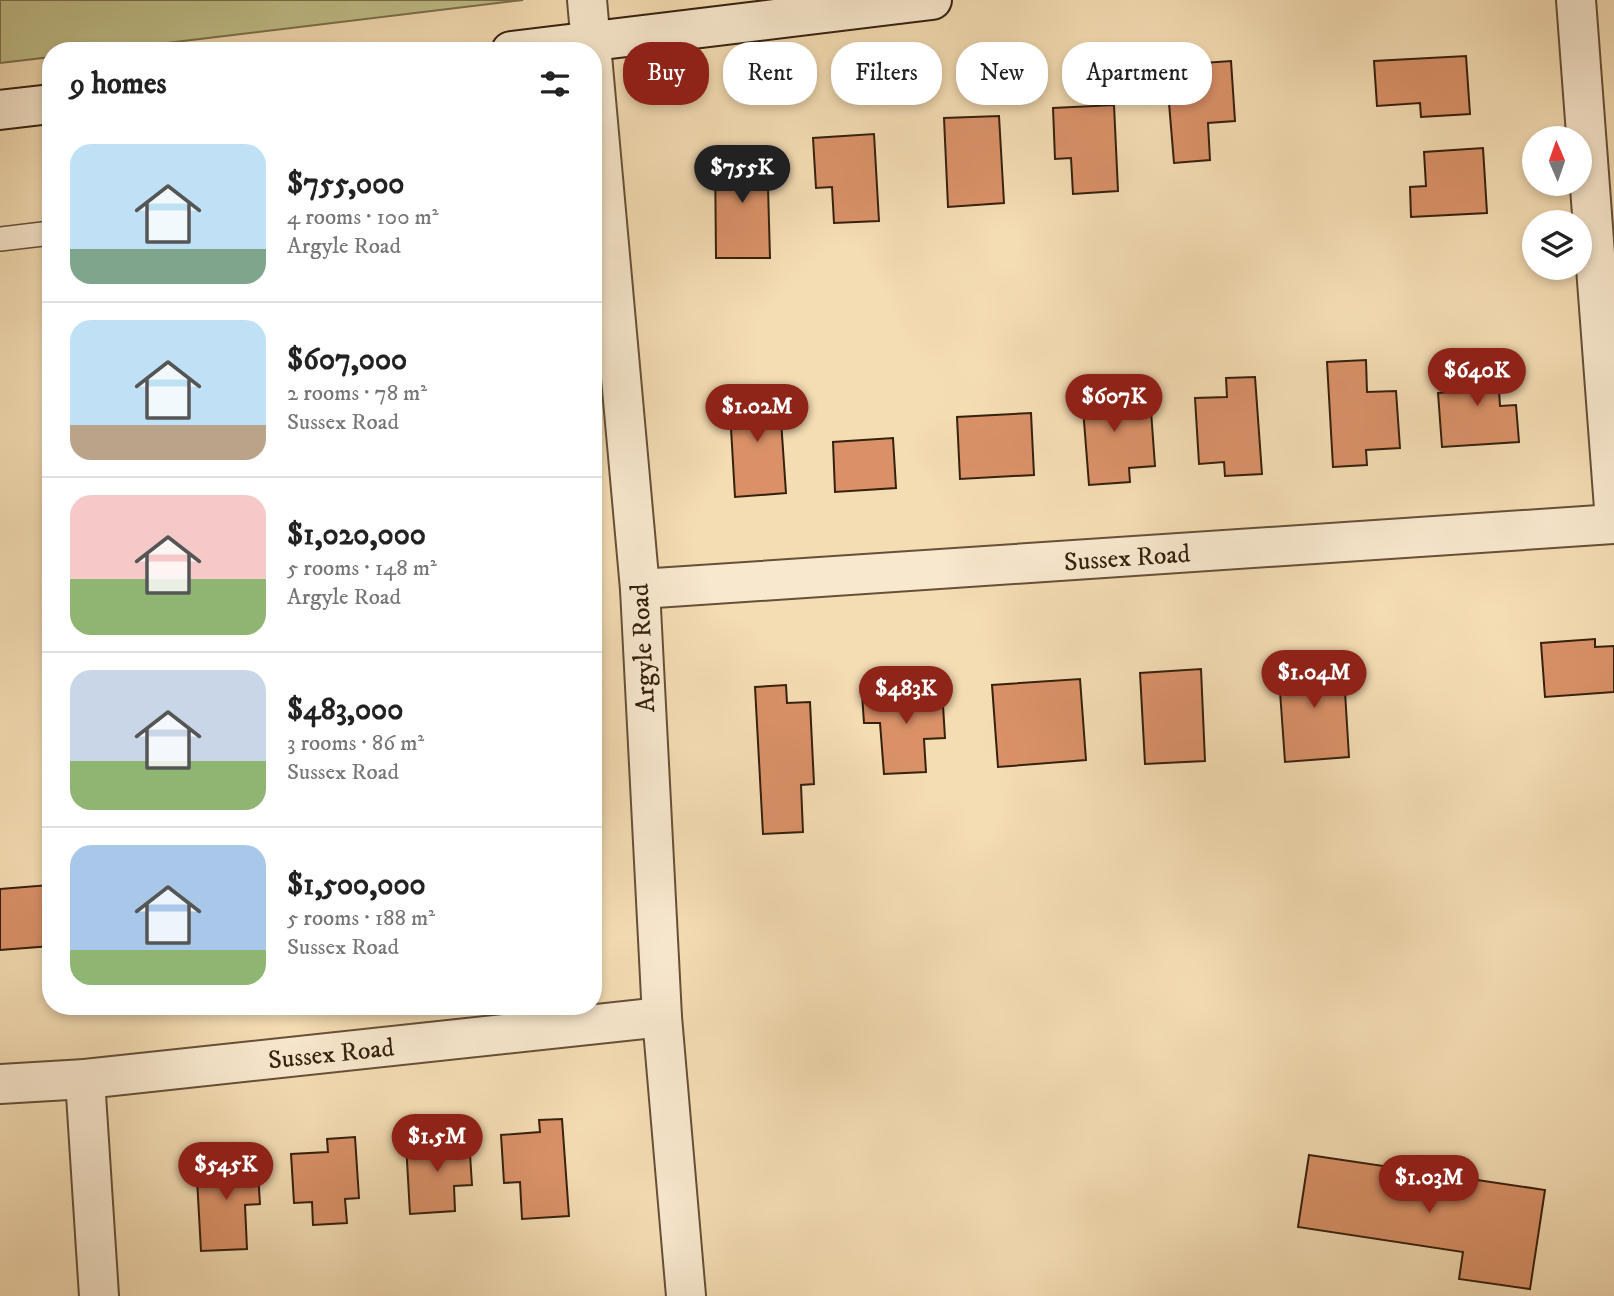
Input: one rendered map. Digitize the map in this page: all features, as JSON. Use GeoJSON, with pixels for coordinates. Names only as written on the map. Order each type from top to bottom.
{"type":"FeatureCollection","features":[{"type":"Feature","properties":{"kind":"street","name":"Argyle Road"},"geometry":{"type":"LineString","coordinates":[[587,0],[593,41]]}},
{"type":"Feature","properties":{"kind":"street"},"geometry":{"type":"LineString","coordinates":[[585,42],[932,0]]}},
{"type":"Feature","properties":{"kind":"street"},"geometry":{"type":"LineString","coordinates":[[1576,0],[1614,508]]}},
{"type":"Feature","properties":{"kind":"street"},"geometry":{"type":"LineString","coordinates":[[0,110],[42,105]]}},
{"type":"Feature","properties":{"kind":"street","name":"Argyle Road"},"geometry":{"type":"LineString","coordinates":[[602,146],[640,590],[662,1017],[686,1296]]}},
{"type":"Feature","properties":{"kind":"street","name":"Sussex Road"},"geometry":{"type":"LineString","coordinates":[[640,590],[1614,524]]}},
{"type":"Feature","properties":{"kind":"street","name":"Sussex Road"},"geometry":{"type":"LineString","coordinates":[[0,1084],[85,1079],[662,1017]]}},
{"type":"Feature","properties":{"kind":"street"},"geometry":{"type":"LineString","coordinates":[[85,1079],[99,1296]]}},
{"type":"Feature","properties":{"kind":"lane"},"geometry":{"type":"LineString","coordinates":[[0,239],[42,234]]}},
{"type":"Feature","properties":{"kind":"shaded area"},"geometry":{"type":"Polygon","coordinates":[[[0,0],[523,0],[175,42],[42,42],[42,58],[0,63],[0,0]]]}},
{"type":"Feature","properties":{"kind":"building"},"geometry":{"type":"Polygon","coordinates":[[[1466,56],[1470,114],[1421,117],[1420,103],[1377,106],[1374,61],[1466,56]]]}},
{"type":"Feature","properties":{"kind":"building"},"geometry":{"type":"Polygon","coordinates":[[[1231,61],[1235,121],[1208,123],[1210,160],[1174,163],[1169,105],[1212,105],[1212,62],[1231,61]]]}},
{"type":"Feature","properties":{"kind":"building"},"geometry":{"type":"Polygon","coordinates":[[[1114,105],[1118,191],[1073,194],[1071,158],[1055,159],[1053,108],[1114,105]]]}},
{"type":"Feature","properties":{"kind":"building"},"geometry":{"type":"Polygon","coordinates":[[[999,116],[1004,203],[948,207],[944,118],[999,116]]]}},
{"type":"Feature","properties":{"kind":"building"},"geometry":{"type":"Polygon","coordinates":[[[874,134],[879,221],[834,223],[832,187],[816,188],[813,138],[874,134]]]}},
{"type":"Feature","properties":{"kind":"building"},"geometry":{"type":"Polygon","coordinates":[[[1483,148],[1487,213],[1411,217],[1410,187],[1426,186],[1424,152],[1483,148]]]}},
{"type":"Feature","properties":{"kind":"building"},"geometry":{"type":"Polygon","coordinates":[[[767,151],[770,258],[716,258],[715,152],[767,151]]]}},
{"type":"Feature","properties":{"kind":"building"},"geometry":{"type":"Polygon","coordinates":[[[1497,356],[1500,406],[1516,405],[1519,442],[1442,447],[1438,393],[1462,391],[1459,359],[1497,356]]]}},
{"type":"Feature","properties":{"kind":"building"},"geometry":{"type":"Polygon","coordinates":[[[1366,360],[1367,392],[1396,391],[1400,448],[1366,450],[1367,465],[1333,467],[1327,362],[1366,360]]]}},
{"type":"Feature","properties":{"kind":"building"},"geometry":{"type":"Polygon","coordinates":[[[1255,377],[1262,474],[1225,476],[1224,462],[1199,464],[1195,398],[1227,397],[1226,378],[1255,377]]]}},
{"type":"Feature","properties":{"kind":"building"},"geometry":{"type":"Polygon","coordinates":[[[1122,380],[1125,412],[1151,411],[1155,466],[1129,468],[1130,482],[1089,485],[1081,383],[1122,380]]]}},
{"type":"Feature","properties":{"kind":"building"},"geometry":{"type":"Polygon","coordinates":[[[779,391],[786,493],[735,497],[729,394],[779,391]]]}},
{"type":"Feature","properties":{"kind":"building"},"geometry":{"type":"Polygon","coordinates":[[[1031,413],[1034,475],[960,479],[957,417],[1031,413]]]}},
{"type":"Feature","properties":{"kind":"building"},"geometry":{"type":"Polygon","coordinates":[[[893,438],[896,488],[835,492],[833,442],[893,438]]]}},
{"type":"Feature","properties":{"kind":"building"},"geometry":{"type":"Polygon","coordinates":[[[1595,639],[1595,647],[1614,646],[1614,692],[1545,697],[1541,643],[1595,639]]]}},
{"type":"Feature","properties":{"kind":"building"},"geometry":{"type":"Polygon","coordinates":[[[1343,659],[1349,757],[1285,762],[1278,663],[1343,659]]]}},
{"type":"Feature","properties":{"kind":"building"},"geometry":{"type":"Polygon","coordinates":[[[1201,669],[1205,761],[1145,764],[1140,673],[1201,669]]]}},
{"type":"Feature","properties":{"kind":"building"},"geometry":{"type":"Polygon","coordinates":[[[1080,679],[1086,760],[998,767],[992,685],[1080,679]]]}},
{"type":"Feature","properties":{"kind":"building"},"geometry":{"type":"Polygon","coordinates":[[[786,685],[787,703],[810,702],[814,784],[801,785],[803,832],[763,834],[755,687],[786,685]]]}},
{"type":"Feature","properties":{"kind":"building"},"geometry":{"type":"Polygon","coordinates":[[[942,689],[945,738],[924,739],[926,772],[884,774],[880,723],[864,723],[862,694],[942,689]]]}},
{"type":"Feature","properties":{"kind":"building"},"geometry":{"type":"Polygon","coordinates":[[[42,886],[42,947],[0,950],[0,889],[42,886]]]}},
{"type":"Feature","properties":{"kind":"building"},"geometry":{"type":"Polygon","coordinates":[[[562,1119],[569,1216],[522,1219],[520,1182],[504,1183],[501,1135],[540,1132],[539,1120],[562,1119]]]}},
{"type":"Feature","properties":{"kind":"building"},"geometry":{"type":"Polygon","coordinates":[[[355,1137],[359,1198],[345,1199],[347,1223],[313,1225],[312,1202],[294,1203],[291,1154],[328,1152],[327,1139],[355,1137]]]}},
{"type":"Feature","properties":{"kind":"building"},"geometry":{"type":"Polygon","coordinates":[[[469,1139],[472,1185],[454,1186],[455,1211],[410,1214],[406,1143],[469,1139]]]}},
{"type":"Feature","properties":{"kind":"building"},"geometry":{"type":"Polygon","coordinates":[[[1309,1155],[1545,1190],[1530,1289],[1459,1279],[1463,1252],[1298,1227],[1309,1155]]]}},
{"type":"Feature","properties":{"kind":"building"},"geometry":{"type":"Polygon","coordinates":[[[257,1158],[260,1204],[245,1205],[247,1249],[201,1251],[196,1161],[257,1158]]]}}]}
